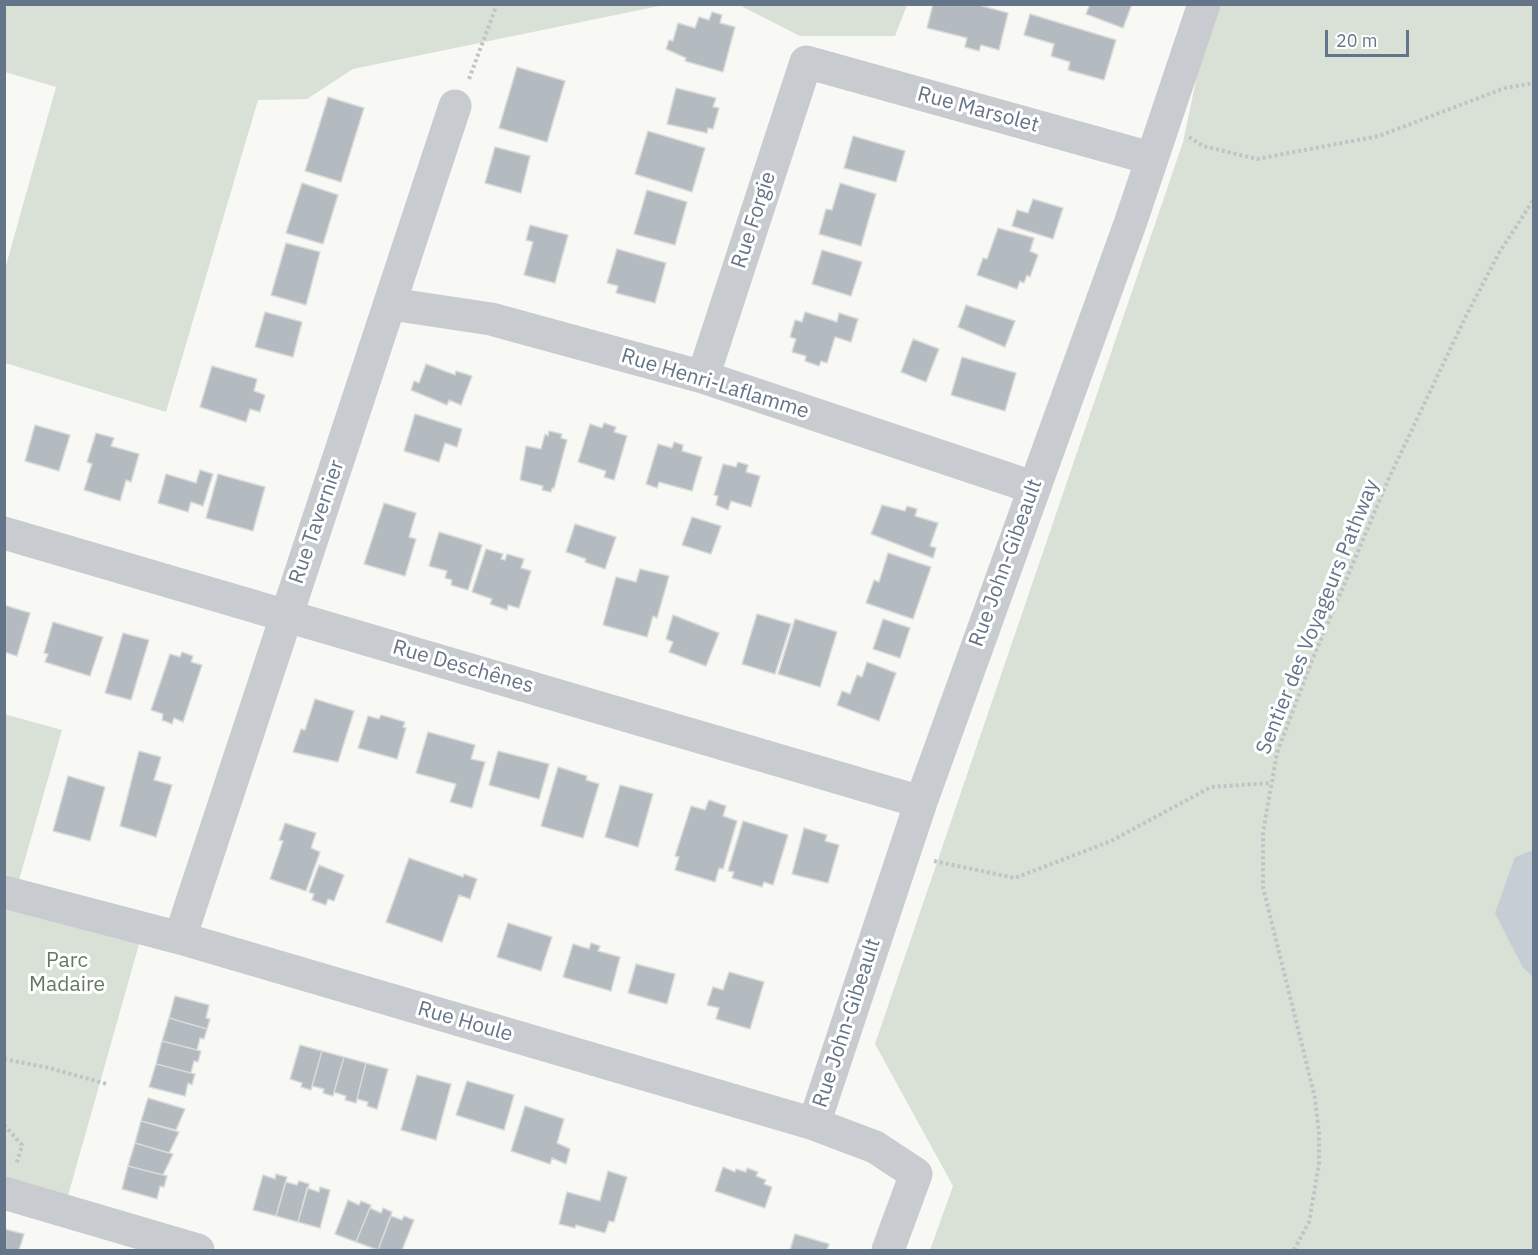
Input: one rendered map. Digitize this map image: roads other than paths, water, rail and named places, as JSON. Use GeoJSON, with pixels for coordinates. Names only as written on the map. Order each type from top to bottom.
{"type":"FeatureCollection","features":[{"type":"Feature","properties":{"kind":"street","name":"Rue John-Gibeault"},"geometry":{"type":"LineString","coordinates":[[814,1124],[921,802],[1032,487],[1131,221],[1150,158],[1204,4]]}},
{"type":"Feature","properties":{"kind":"street","name":"Rue Marsolet"},"geometry":{"type":"LineString","coordinates":[[806,62],[1150,158]]}},
{"type":"Feature","properties":{"kind":"street","name":"Rue Forgie"},"geometry":{"type":"LineString","coordinates":[[703,377],[806,62]]}},
{"type":"Feature","properties":{"kind":"street","name":"Rue Tavernier"},"geometry":{"type":"LineString","coordinates":[[180,938],[455,106]]}},
{"type":"Feature","properties":{"kind":"street","name":"Rue Henri-Laflamme"},"geometry":{"type":"LineString","coordinates":[[391,304],[491,319],[703,377],[1032,487]]}},
{"type":"Feature","properties":{"kind":"street","name":"Rue Deschênes"},"geometry":{"type":"LineString","coordinates":[[4,533],[921,802]]}},
{"type":"Feature","properties":{"kind":"street","name":"Rue Houle"},"geometry":{"type":"LineString","coordinates":[[4,892],[180,938],[814,1124],[875,1147],[916,1174],[888,1251]]}},
{"type":"Feature","properties":{"kind":"street"},"geometry":{"type":"LineString","coordinates":[[6,1193],[198,1251]]}},
{"type":"Feature","properties":{"kind":"park label","name":"Parc Madaire"},"geometry":{"type":"Point","coordinates":[67,973]}}]}
